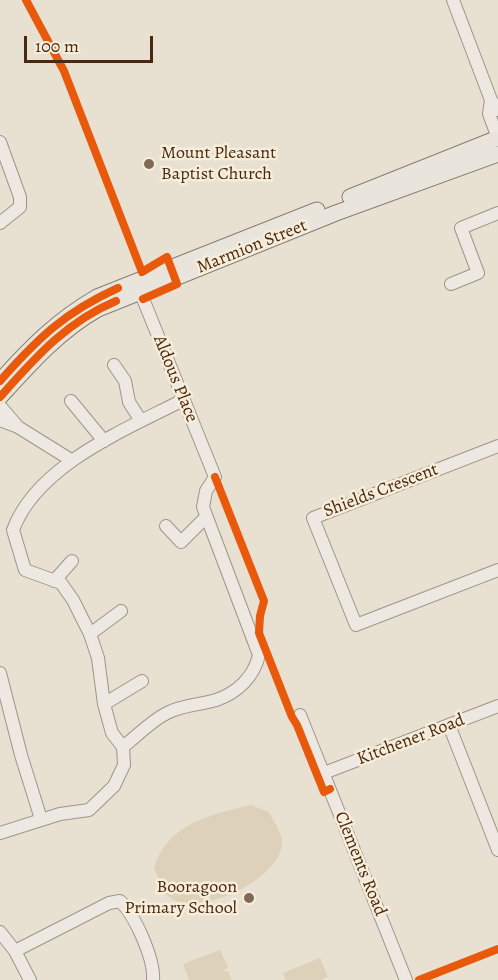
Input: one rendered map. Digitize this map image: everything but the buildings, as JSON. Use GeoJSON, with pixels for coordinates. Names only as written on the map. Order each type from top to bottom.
{"type":"FeatureCollection","features":[{"type":"Feature","properties":{"kind":"main road","name":"Marmion Street"},"geometry":{"type":"LineString","coordinates":[[0,397],[63,331],[138,286],[498,138]]}},
{"type":"Feature","properties":{"kind":"main road","name":"Marmion Street"},"geometry":{"type":"LineString","coordinates":[[0,381],[51,328],[97,297],[138,286],[498,154]]}},
{"type":"Feature","properties":{"kind":"street"},"geometry":{"type":"LineString","coordinates":[[453,0],[494,105],[489,114],[498,138]]}},
{"type":"Feature","properties":{"kind":"street"},"geometry":{"type":"LineString","coordinates":[[0,142],[20,197],[20,207],[0,223]]}},
{"type":"Feature","properties":{"kind":"street"},"geometry":{"type":"LineString","coordinates":[[451,284],[478,273],[461,228],[498,213]]}},
{"type":"Feature","properties":{"kind":"street","name":"Aldous Place"},"geometry":{"type":"LineString","coordinates":[[138,286],[215,477],[206,491],[203,507],[206,518]]}},
{"type":"Feature","properties":{"kind":"street"},"geometry":{"type":"LineString","coordinates":[[114,365],[125,381],[129,402],[141,421]]}},
{"type":"Feature","properties":{"kind":"street"},"geometry":{"type":"LineString","coordinates":[[0,833],[40,819],[72,811],[89,810],[114,786],[124,765],[123,747],[112,733],[104,704],[98,658],[90,634],[73,600],[61,583],[25,570],[13,530],[29,499],[71,460],[183,400]]}},
{"type":"Feature","properties":{"kind":"street"},"geometry":{"type":"LineString","coordinates":[[71,401],[104,441]]}},
{"type":"Feature","properties":{"kind":"street"},"geometry":{"type":"LineString","coordinates":[[0,406],[18,428]]}},
{"type":"Feature","properties":{"kind":"street"},"geometry":{"type":"LineString","coordinates":[[0,420],[18,428],[71,460]]}},
{"type":"Feature","properties":{"kind":"street","name":"Shields Crescent"},"geometry":{"type":"LineString","coordinates":[[498,446],[313,518],[357,625],[498,570]]}},
{"type":"Feature","properties":{"kind":"street"},"geometry":{"type":"LineString","coordinates":[[123,747],[164,715],[180,707],[216,700],[240,687],[256,668],[259,655],[206,518],[181,542],[166,526]]}},
{"type":"Feature","properties":{"kind":"street"},"geometry":{"type":"LineString","coordinates":[[54,581],[72,561]]}},
{"type":"Feature","properties":{"kind":"street"},"geometry":{"type":"LineString","coordinates":[[90,634],[121,611]]}},
{"type":"Feature","properties":{"kind":"street"},"geometry":{"type":"LineString","coordinates":[[0,673],[40,819]]}},
{"type":"Feature","properties":{"kind":"street"},"geometry":{"type":"LineString","coordinates":[[104,704],[142,681]]}},
{"type":"Feature","properties":{"kind":"street","name":"Kitchener Road"},"geometry":{"type":"LineString","coordinates":[[324,773],[498,706]]}},
{"type":"Feature","properties":{"kind":"street","name":"Clements Road"},"geometry":{"type":"LineString","coordinates":[[300,715],[406,980]]}},
{"type":"Feature","properties":{"kind":"street"},"geometry":{"type":"LineString","coordinates":[[449,725],[498,850]]}},
{"type":"Feature","properties":{"kind":"street"},"geometry":{"type":"LineString","coordinates":[[15,951],[109,903],[120,901],[129,909],[154,968],[153,980]]}},
{"type":"Feature","properties":{"kind":"street"},"geometry":{"type":"LineString","coordinates":[[0,932],[15,951],[30,980]]}},
{"type":"Feature","properties":{"kind":"shaded area"},"geometry":{"type":"Polygon","coordinates":[[[251,805],[269,812],[282,838],[279,855],[269,869],[236,892],[217,899],[198,903],[181,902],[168,896],[154,868],[160,853],[169,841],[192,823],[221,812],[251,805]]]}},
{"type":"Feature","properties":{"kind":"shaded area"},"geometry":{"type":"Polygon","coordinates":[[[220,950],[228,968],[224,970],[228,971],[232,980],[189,980],[183,964],[220,950]]]}},
{"type":"Feature","properties":{"kind":"shaded area"},"geometry":{"type":"Polygon","coordinates":[[[320,958],[328,977],[320,980],[286,980],[283,973],[320,958]]]}},
{"type":"Feature","properties":{"kind":"cycle path"},"geometry":{"type":"LineString","coordinates":[[26,0],[64,71],[142,272],[167,257],[177,284],[143,299]]}},
{"type":"Feature","properties":{"kind":"cycle path"},"geometry":{"type":"LineString","coordinates":[[0,381],[53,327],[99,297],[118,288]]}},
{"type":"Feature","properties":{"kind":"cycle path"},"geometry":{"type":"LineString","coordinates":[[0,397],[52,342],[82,319],[116,301]]}},
{"type":"Feature","properties":{"kind":"cycle path"},"geometry":{"type":"LineString","coordinates":[[215,477],[264,601],[259,633],[324,792],[330,789]]}},
{"type":"Feature","properties":{"kind":"cycle path"},"geometry":{"type":"LineString","coordinates":[[419,980],[498,949]]}},
{"type":"Feature","properties":{"kind":"place","name":"Mount Pleasant Baptist Church"},"geometry":{"type":"Point","coordinates":[149,164]}},
{"type":"Feature","properties":{"kind":"place","name":"Booragoon Primary School"},"geometry":{"type":"Point","coordinates":[249,898]}}]}
